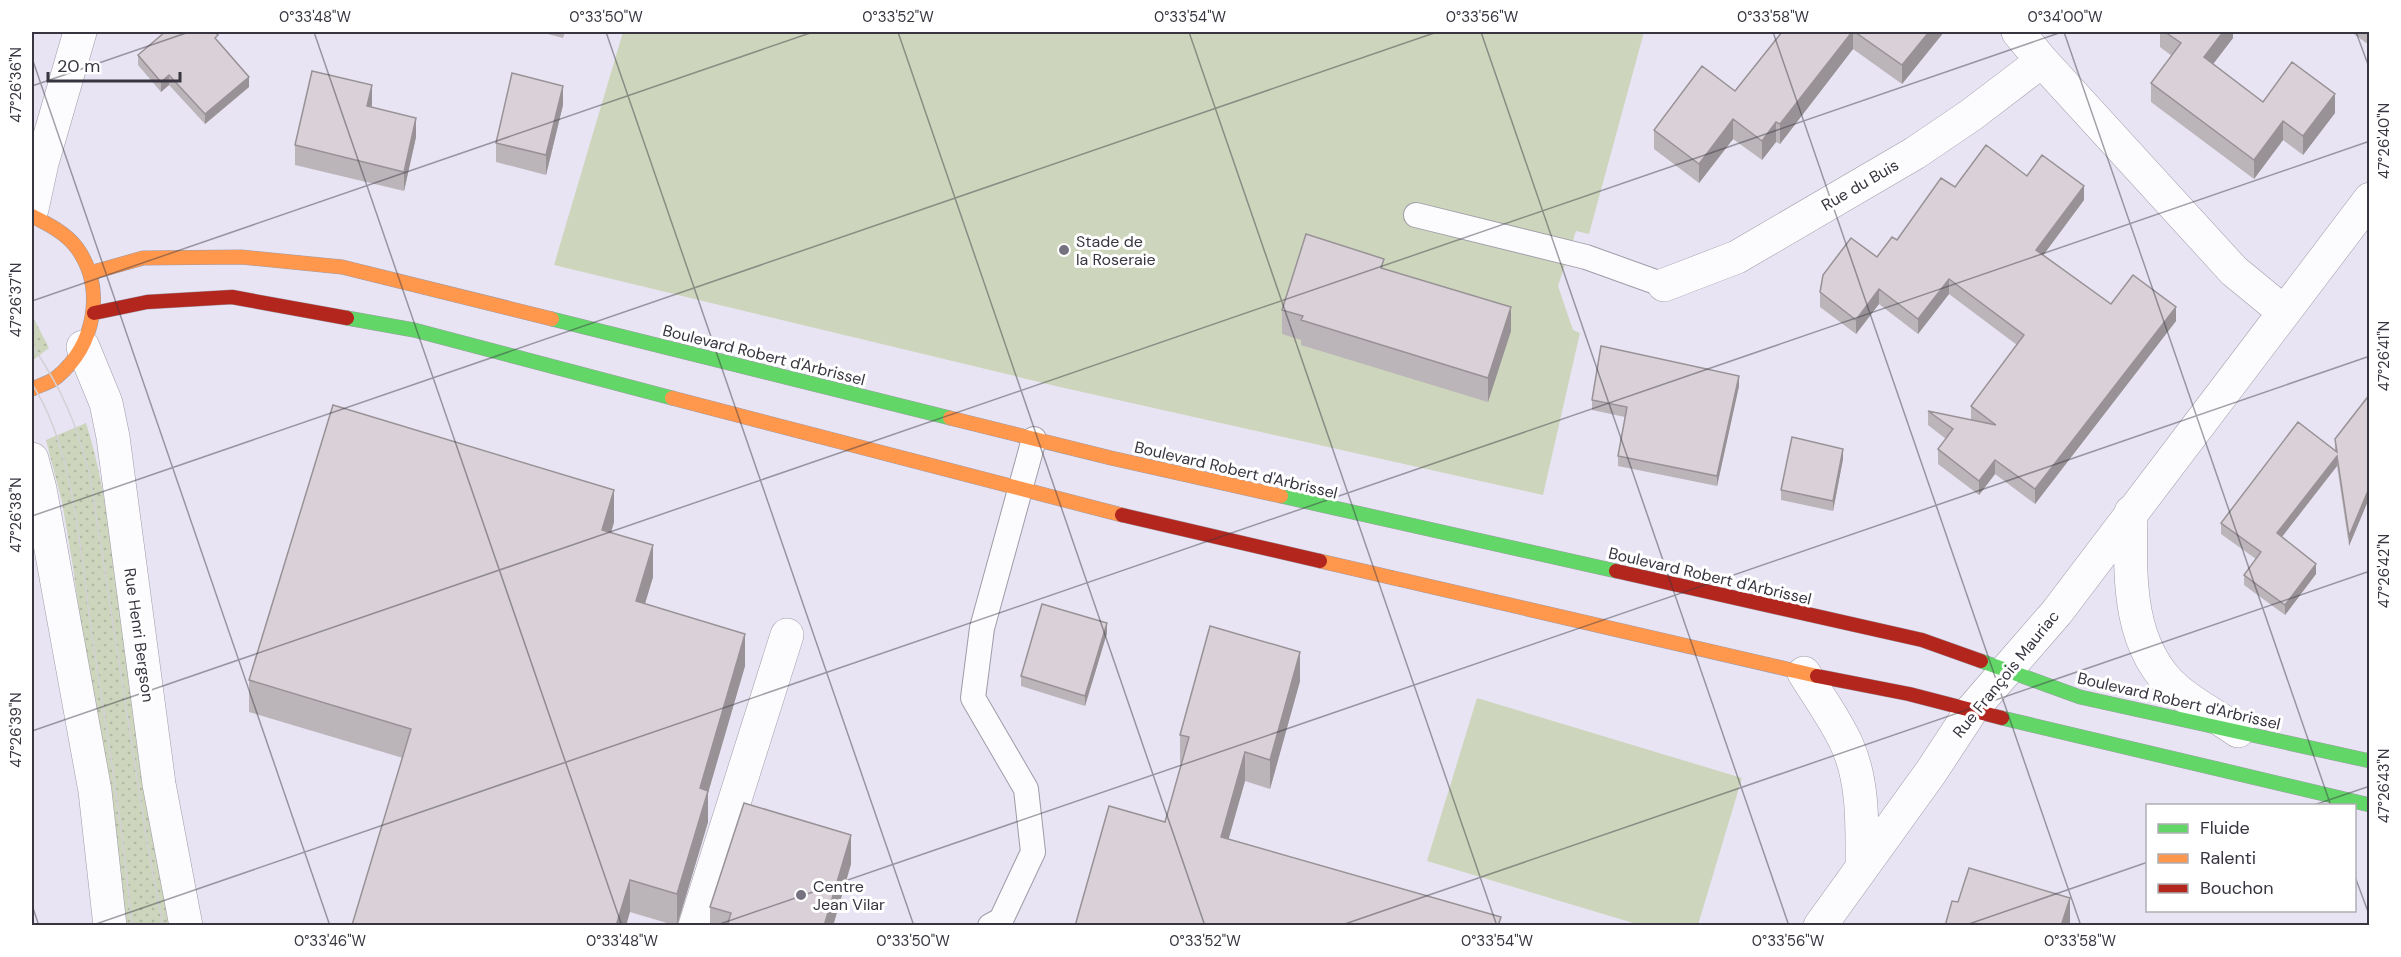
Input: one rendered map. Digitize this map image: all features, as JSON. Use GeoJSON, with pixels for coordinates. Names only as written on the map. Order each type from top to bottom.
{"type":"FeatureCollection","features":[{"type":"Feature","properties":{"kind":"street"},"geometry":{"type":"LineString","coordinates":[[32,209],[42,163],[80,32]]}},
{"type":"Feature","properties":{"kind":"street"},"geometry":{"type":"LineString","coordinates":[[2018,32],[2234,271],[2284,312]]}},
{"type":"Feature","properties":{"kind":"street","name":"Rue du Buis"},"geometry":{"type":"LineString","coordinates":[[1664,285],[1737,257],[1915,153],[1971,115],[2042,61]]}},
{"type":"Feature","properties":{"kind":"street","name":"Rue François Mauriac"},"geometry":{"type":"LineString","coordinates":[[1820,926],[1971,711],[2057,612],[2370,199]]}},
{"type":"Feature","properties":{"kind":"street"},"geometry":{"type":"LineString","coordinates":[[32,216],[56,228],[77,248],[90,273],[94,293],[94,313],[83,347],[55,379],[32,389]]}},
{"type":"Feature","properties":{"kind":"street","name":"Boulevard Robert d'Arbrissel"},"geometry":{"type":"LineString","coordinates":[[90,273],[143,258],[240,257],[342,267],[1111,458],[1922,640],[2080,697],[2370,761]]}},
{"type":"Feature","properties":{"kind":"street"},"geometry":{"type":"LineString","coordinates":[[94,313],[147,302],[232,297],[414,330],[1097,509],[1804,673],[1909,694],[2068,735],[2370,805]]}},
{"type":"Feature","properties":{"kind":"street","name":"Rue Henri Bergson"},"geometry":{"type":"LineString","coordinates":[[83,347],[106,403],[113,437],[159,784],[186,926]]}},
{"type":"Feature","properties":{"kind":"street"},"geometry":{"type":"LineString","coordinates":[[32,459],[40,489],[95,791],[110,926]]}},
{"type":"Feature","properties":{"kind":"street"},"geometry":{"type":"LineString","coordinates":[[2132,512],[2130,570],[2136,619],[2148,655],[2176,689],[2238,731]]}},
{"type":"Feature","properties":{"kind":"street"},"geometry":{"type":"LineString","coordinates":[[695,926],[787,635]]}},
{"type":"Feature","properties":{"kind":"street"},"geometry":{"type":"LineString","coordinates":[[1804,673],[1847,744],[1856,771],[1862,824],[1862,868]]}},
{"type":"Feature","properties":{"kind":"lane"},"geometry":{"type":"LineString","coordinates":[[1416,215],[1586,257],[1664,285]]}},
{"type":"Feature","properties":{"kind":"lane"},"geometry":{"type":"LineString","coordinates":[[990,926],[1000,920],[1033,852],[1026,789],[973,698],[982,628],[1034,439]]}},
{"type":"Feature","properties":{"kind":"green space","name":"Stade de la Roseraie"},"geometry":{"type":"Polygon","coordinates":[[[623,32],[1644,32],[1589,234],[1576,231],[1558,286],[1573,330],[1580,333],[1543,495],[1060,387],[554,265],[623,32]]]}},
{"type":"Feature","properties":{"kind":"green space"},"geometry":{"type":"Polygon","coordinates":[[[32,315],[49,348],[32,361],[32,315]]]}},
{"type":"Feature","properties":{"kind":"green space"},"geometry":{"type":"Polygon","coordinates":[[[86,423],[104,499],[140,740],[173,925],[122,925],[73,567],[62,502],[46,440],[86,423]]]}},
{"type":"Feature","properties":{"kind":"green space"},"geometry":{"type":"Polygon","coordinates":[[[1477,698],[1742,778],[1698,925],[1640,925],[1427,861],[1477,698]]]}},
{"type":"Feature","properties":{"kind":"building"},"geometry":{"type":"Polygon","coordinates":[[[165,32],[215,32],[218,35],[215,38],[249,77],[205,114],[169,75],[161,82],[138,55],[165,32]]]}},
{"type":"Feature","properties":{"kind":"building"},"geometry":{"type":"Polygon","coordinates":[[[1782,32],[1852,32],[1780,124],[1776,122],[1762,141],[1733,119],[1699,164],[1654,130],[1702,66],[1735,91],[1782,32]]]}},
{"type":"Feature","properties":{"kind":"building"},"geometry":{"type":"Polygon","coordinates":[[[1855,32],[1929,32],[1902,65],[1855,32]]]}},
{"type":"Feature","properties":{"kind":"building"},"geometry":{"type":"Polygon","coordinates":[[[2165,32],[2223,32],[2204,57],[2263,102],[2292,62],[2335,94],[2303,136],[2283,121],[2254,160],[2151,83],[2181,43],[2165,32]]]}},
{"type":"Feature","properties":{"kind":"building"},"geometry":{"type":"Polygon","coordinates":[[[312,71],[372,85],[367,106],[416,118],[404,172],[295,145],[312,71]]]}},
{"type":"Feature","properties":{"kind":"building"},"geometry":{"type":"Polygon","coordinates":[[[512,73],[563,86],[546,155],[496,143],[512,73]]]}},
{"type":"Feature","properties":{"kind":"building"},"geometry":{"type":"Polygon","coordinates":[[[1986,145],[2027,176],[2042,155],[2084,186],[2036,250],[2111,304],[2133,275],[2176,307],[2035,489],[1995,460],[1979,481],[1938,449],[1953,429],[1928,411],[1996,425],[1971,406],[2024,335],[1949,279],[1918,319],[1879,289],[1856,320],[1820,292],[1823,275],[1851,238],[1877,257],[1892,237],[1897,240],[1941,178],[1955,187],[1986,145]]]}},
{"type":"Feature","properties":{"kind":"building"},"geometry":{"type":"Polygon","coordinates":[[[1306,234],[1384,259],[1381,268],[1511,307],[1488,378],[1301,320],[1303,316],[1282,310],[1306,234]]]}},
{"type":"Feature","properties":{"kind":"building"},"geometry":{"type":"Polygon","coordinates":[[[1601,346],[1739,376],[1717,476],[1618,456],[1627,407],[1592,400],[1601,346]]]}},
{"type":"Feature","properties":{"kind":"building"},"geometry":{"type":"Polygon","coordinates":[[[2370,394],[2370,486],[2349,536],[2337,456],[2277,533],[2316,564],[2285,605],[2244,575],[2261,552],[2221,523],[2298,422],[2337,452],[2335,439],[2370,394]]]}},
{"type":"Feature","properties":{"kind":"building"},"geometry":{"type":"Polygon","coordinates":[[[333,405],[614,490],[602,530],[653,545],[636,601],[745,634],[700,788],[708,791],[677,894],[630,880],[616,926],[352,925],[411,729],[249,680],[333,405]]]}},
{"type":"Feature","properties":{"kind":"building"},"geometry":{"type":"Polygon","coordinates":[[[1792,437],[1843,449],[1833,501],[1781,490],[1792,437]]]}},
{"type":"Feature","properties":{"kind":"building"},"geometry":{"type":"Polygon","coordinates":[[[1042,604],[1107,623],[1085,696],[1021,676],[1042,604]]]}},
{"type":"Feature","properties":{"kind":"building"},"geometry":{"type":"Polygon","coordinates":[[[1210,626],[1300,652],[1270,760],[1245,752],[1221,837],[1501,917],[1498,926],[1075,926],[1109,806],[1165,822],[1189,737],[1180,735],[1210,626]]]}},
{"type":"Feature","properties":{"kind":"building"},"geometry":{"type":"Polygon","coordinates":[[[744,803],[851,835],[824,926],[727,926],[731,913],[710,907],[744,803]]]}},
{"type":"Feature","properties":{"kind":"building"},"geometry":{"type":"Polygon","coordinates":[[[1969,868],[2070,898],[2061,926],[1945,926],[1952,901],[1958,902],[1969,868]]]}},
{"type":"Feature","properties":{"kind":"tram line"},"geometry":{"type":"LineString","coordinates":[[32,345],[52,377],[67,408],[90,476],[148,848],[163,926]]}},
{"type":"Feature","properties":{"kind":"tram line"},"geometry":{"type":"LineString","coordinates":[[32,384],[58,440],[74,506],[119,816],[132,926]]}},
{"type":"Feature","properties":{"kind":"traffic: fast"},"geometry":{"type":"LineString","coordinates":[[347,318],[414,330],[672,398]]}},
{"type":"Feature","properties":{"kind":"traffic: fast"},"geometry":{"type":"LineString","coordinates":[[552,319],[950,418]]}},
{"type":"Feature","properties":{"kind":"traffic: fast"},"geometry":{"type":"LineString","coordinates":[[1281,496],[1616,571]]}},
{"type":"Feature","properties":{"kind":"traffic: fast"},"geometry":{"type":"LineString","coordinates":[[1981,661],[2080,697],[2370,761]]}},
{"type":"Feature","properties":{"kind":"traffic: fast"},"geometry":{"type":"LineString","coordinates":[[2002,718],[2370,805]]}},
{"type":"Feature","properties":{"kind":"traffic: slow"},"geometry":{"type":"LineString","coordinates":[[32,216],[62,233],[77,248],[86,264],[93,298],[88,333],[70,364],[57,377],[32,389]]}},
{"type":"Feature","properties":{"kind":"traffic: slow"},"geometry":{"type":"LineString","coordinates":[[90,273],[143,258],[241,257],[342,267],[552,319]]}},
{"type":"Feature","properties":{"kind":"traffic: slow"},"geometry":{"type":"LineString","coordinates":[[672,398],[1122,515]]}},
{"type":"Feature","properties":{"kind":"traffic: slow"},"geometry":{"type":"LineString","coordinates":[[950,418],[1111,458],[1281,496]]}},
{"type":"Feature","properties":{"kind":"traffic: slow"},"geometry":{"type":"LineString","coordinates":[[1320,561],[1817,676]]}},
{"type":"Feature","properties":{"kind":"traffic: jam"},"geometry":{"type":"LineString","coordinates":[[94,313],[147,302],[232,297],[347,318]]}},
{"type":"Feature","properties":{"kind":"traffic: jam"},"geometry":{"type":"LineString","coordinates":[[1122,515],[1320,561]]}},
{"type":"Feature","properties":{"kind":"traffic: jam"},"geometry":{"type":"LineString","coordinates":[[1616,571],[1922,640],[1981,661]]}},
{"type":"Feature","properties":{"kind":"traffic: jam"},"geometry":{"type":"LineString","coordinates":[[1817,676],[1909,694],[2002,718]]}},
{"type":"Feature","properties":{"kind":"place","name":"Stade de la Roseraie"},"geometry":{"type":"Point","coordinates":[1064,250]}},
{"type":"Feature","properties":{"kind":"place","name":"Centre Jean Vilar"},"geometry":{"type":"Point","coordinates":[801,895]}}]}
